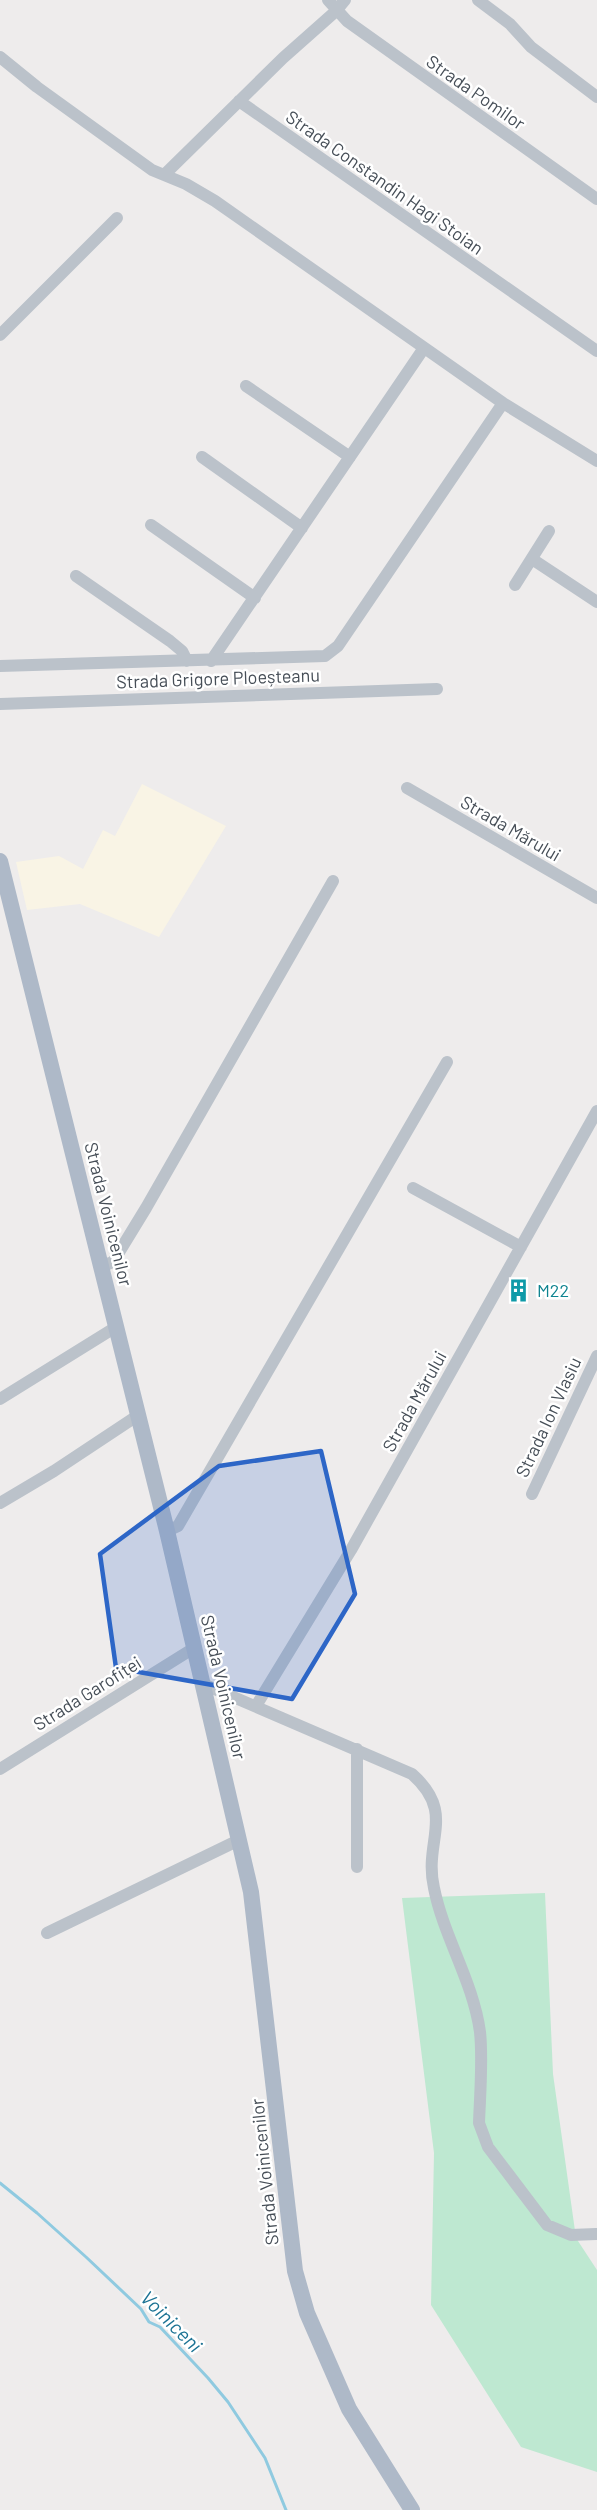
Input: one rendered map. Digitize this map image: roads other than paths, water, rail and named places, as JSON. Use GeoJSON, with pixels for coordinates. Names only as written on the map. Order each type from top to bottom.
{"type":"FeatureCollection","features":[{"type":"Feature","properties":{"kind":"main road","name":"Strada Voinicenilor"},"geometry":{"type":"LineString","coordinates":[[0,861],[167,1531],[251,1892],[295,2271],[307,2313],[349,2409],[412,2510]]}},
{"type":"Feature","properties":{"kind":"street"},"geometry":{"type":"LineString","coordinates":[[328,0],[336,11]]}},
{"type":"Feature","properties":{"kind":"street"},"geometry":{"type":"LineString","coordinates":[[164,175],[282,58],[336,11],[345,0]]}},
{"type":"Feature","properties":{"kind":"street"},"geometry":{"type":"LineString","coordinates":[[478,0],[510,24],[531,47],[597,97]]}},
{"type":"Feature","properties":{"kind":"street","name":"Strada Pomilor"},"geometry":{"type":"LineString","coordinates":[[336,11],[597,199]]}},
{"type":"Feature","properties":{"kind":"street"},"geometry":{"type":"LineString","coordinates":[[0,57],[152,170],[186,184],[215,201],[503,403],[597,461]]}},
{"type":"Feature","properties":{"kind":"street","name":"Strada Constandin Hagi Stoian"},"geometry":{"type":"LineString","coordinates":[[239,101],[597,351]]}},
{"type":"Feature","properties":{"kind":"street"},"geometry":{"type":"LineString","coordinates":[[0,335],[117,219]]}},
{"type":"Feature","properties":{"kind":"street"},"geometry":{"type":"LineString","coordinates":[[212,661],[424,348]]}},
{"type":"Feature","properties":{"kind":"street"},"geometry":{"type":"LineString","coordinates":[[246,386],[350,457]]}},
{"type":"Feature","properties":{"kind":"street"},"geometry":{"type":"LineString","coordinates":[[0,666],[325,656],[339,646],[503,403]]}},
{"type":"Feature","properties":{"kind":"street"},"geometry":{"type":"LineString","coordinates":[[202,457],[302,528]]}},
{"type":"Feature","properties":{"kind":"street"},"geometry":{"type":"LineString","coordinates":[[152,525],[255,598]]}},
{"type":"Feature","properties":{"kind":"street"},"geometry":{"type":"LineString","coordinates":[[514,585],[549,531]]}},
{"type":"Feature","properties":{"kind":"street"},"geometry":{"type":"LineString","coordinates":[[532,559],[597,602]]}},
{"type":"Feature","properties":{"kind":"street"},"geometry":{"type":"LineString","coordinates":[[76,576],[170,641],[182,651],[187,661]]}},
{"type":"Feature","properties":{"kind":"street","name":"Strada Grigore Ploeșteanu"},"geometry":{"type":"LineString","coordinates":[[0,704],[437,689]]}},
{"type":"Feature","properties":{"kind":"street","name":"Strada Mărului"},"geometry":{"type":"LineString","coordinates":[[406,788],[597,898]]}},
{"type":"Feature","properties":{"kind":"street"},"geometry":{"type":"LineString","coordinates":[[102,1266],[113,1262],[146,1208],[333,881]]}},
{"type":"Feature","properties":{"kind":"street"},"geometry":{"type":"LineString","coordinates":[[167,1531],[178,1526],[447,1062]]}},
{"type":"Feature","properties":{"kind":"street","name":"Strada Mărului"},"geometry":{"type":"LineString","coordinates":[[256,1706],[351,1550],[597,1111]]}},
{"type":"Feature","properties":{"kind":"street"},"geometry":{"type":"LineString","coordinates":[[413,1188],[521,1247]]}},
{"type":"Feature","properties":{"kind":"street"},"geometry":{"type":"LineString","coordinates":[[0,1400],[116,1327]]}},
{"type":"Feature","properties":{"kind":"street","name":"Strada Ion Vlasiu"},"geometry":{"type":"LineString","coordinates":[[532,1494],[597,1356]]}},
{"type":"Feature","properties":{"kind":"street"},"geometry":{"type":"LineString","coordinates":[[0,1503],[54,1471],[137,1416]]}},
{"type":"Feature","properties":{"kind":"street","name":"Strada Garofiței"},"geometry":{"type":"LineString","coordinates":[[0,1769],[194,1648]]}},
{"type":"Feature","properties":{"kind":"street"},"geometry":{"type":"LineString","coordinates":[[203,1684],[402,1769],[420,1781],[434,1800],[436,1821],[431,1858],[433,1885],[441,1920],[468,1984],[480,2032],[479,2123],[488,2147],[547,2226],[571,2235],[596,2234]]}},
{"type":"Feature","properties":{"kind":"street"},"geometry":{"type":"LineString","coordinates":[[357,1749],[357,1867]]}},
{"type":"Feature","properties":{"kind":"street"},"geometry":{"type":"LineString","coordinates":[[47,1933],[239,1840]]}},
{"type":"Feature","properties":{"kind":"waterway","name":"Voiniceni"},"geometry":{"type":"LineString","coordinates":[[0,2183],[86,2257],[141,2309],[149,2322],[160,2327],[208,2378],[228,2402],[265,2458],[286,2510]]}},
{"type":"Feature","properties":{"kind":"place","name":"M22"},"geometry":{"type":"Point","coordinates":[519,1290]}}]}
